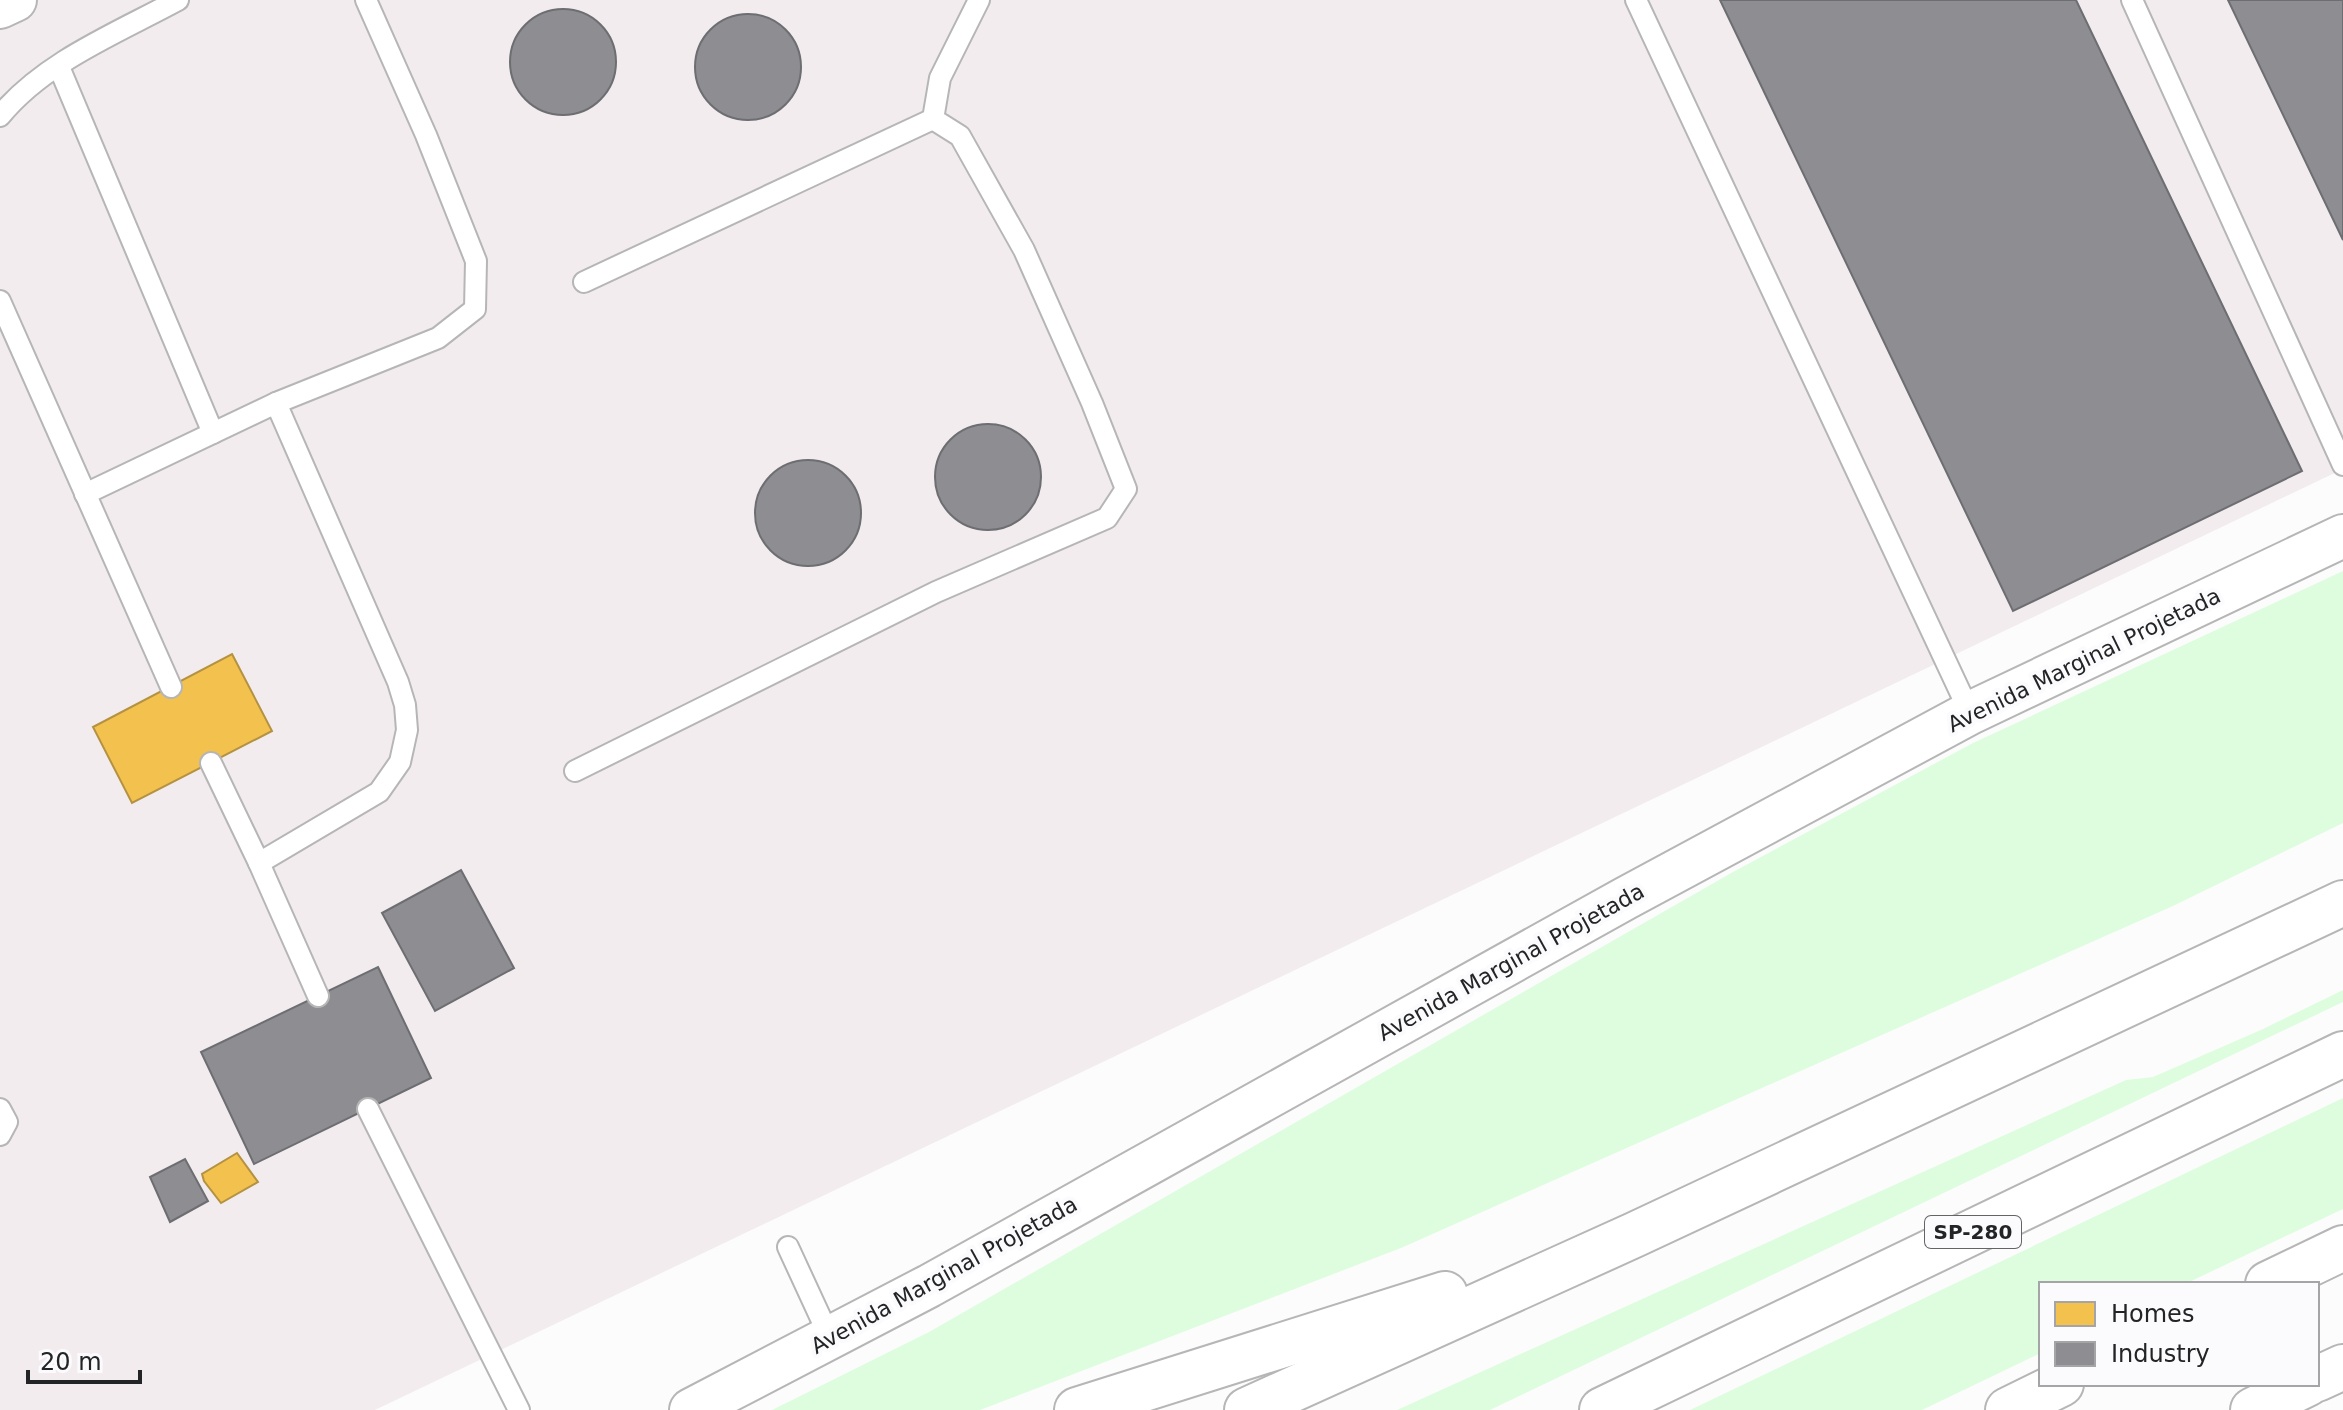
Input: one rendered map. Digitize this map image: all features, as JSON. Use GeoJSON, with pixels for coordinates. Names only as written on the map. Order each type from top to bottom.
{"type":"FeatureCollection","features":[{"type":"Feature","properties":{"kind":"highway"},"geometry":{"type":"LineString","coordinates":[[1247,1410],[1634,1235],[2343,903]]}},
{"type":"Feature","properties":{"kind":"highway","name":"SP-280"},"geometry":{"type":"LineString","coordinates":[[1602,1410],[2343,1054]]}},
{"type":"Feature","properties":{"kind":"highway"},"geometry":{"type":"LineString","coordinates":[[1077,1410],[1634,1235]]}},
{"type":"Feature","properties":{"kind":"highway"},"geometry":{"type":"LineString","coordinates":[[2272,1282],[2343,1248]]}},
{"type":"Feature","properties":{"kind":"highway"},"geometry":{"type":"LineString","coordinates":[[2319,1378],[2343,1367]]}},
{"type":"Feature","properties":{"kind":"highway"},"geometry":{"type":"LineString","coordinates":[[2008,1410],[2057,1386]]}},
{"type":"Feature","properties":{"kind":"highway"},"geometry":{"type":"LineString","coordinates":[[2253,1410],[2303,1386]]}},
{"type":"Feature","properties":{"kind":"street"},"geometry":{"type":"LineString","coordinates":[[0,7],[15,0]]}},
{"type":"Feature","properties":{"kind":"street","name":"Avenida Marginal Projetada"},"geometry":{"type":"LineString","coordinates":[[691,1410],[942,1278],[1626,898],[1970,713],[2343,536]]}},
{"type":"Feature","properties":{"kind":"lane"},"geometry":{"type":"LineString","coordinates":[[0,116],[19,93],[83,51],[178,0]]}},
{"type":"Feature","properties":{"kind":"lane"},"geometry":{"type":"LineString","coordinates":[[85,494],[276,403],[438,338],[475,309],[476,261],[426,135],[366,0]]}},
{"type":"Feature","properties":{"kind":"lane"},"geometry":{"type":"LineString","coordinates":[[933,119],[940,78],[979,0]]}},
{"type":"Feature","properties":{"kind":"lane"},"geometry":{"type":"LineString","coordinates":[[1636,0],[1970,713]]}},
{"type":"Feature","properties":{"kind":"lane"},"geometry":{"type":"LineString","coordinates":[[2132,0],[2343,465]]}},
{"type":"Feature","properties":{"kind":"lane"},"geometry":{"type":"LineString","coordinates":[[59,67],[213,433]]}},
{"type":"Feature","properties":{"kind":"lane"},"geometry":{"type":"LineString","coordinates":[[584,282],[933,119]]}},
{"type":"Feature","properties":{"kind":"lane"},"geometry":{"type":"LineString","coordinates":[[575,771],[936,592],[1107,518],[1126,489],[1092,403],[1024,250],[960,136],[933,119]]}},
{"type":"Feature","properties":{"kind":"lane"},"geometry":{"type":"LineString","coordinates":[[0,301],[171,687]]}},
{"type":"Feature","properties":{"kind":"lane"},"geometry":{"type":"LineString","coordinates":[[259,863],[379,792],[400,762],[407,730],[405,705],[398,682],[276,403]]}},
{"type":"Feature","properties":{"kind":"lane"},"geometry":{"type":"LineString","coordinates":[[211,763],[318,996]]}},
{"type":"Feature","properties":{"kind":"lane"},"geometry":{"type":"LineString","coordinates":[[0,1109],[7,1122],[0,1135]]}},
{"type":"Feature","properties":{"kind":"lane"},"geometry":{"type":"LineString","coordinates":[[368,1109],[519,1410]]}},
{"type":"Feature","properties":{"kind":"lane"},"geometry":{"type":"LineString","coordinates":[[788,1247],[830,1338]]}},
{"type":"Feature","properties":{"kind":"shaded area"},"geometry":{"type":"Polygon","coordinates":[[[0,0],[2343,0],[2343,469],[375,1410],[0,1410],[0,0]]]}},
{"type":"Feature","properties":{"kind":"green space"},"geometry":{"type":"Polygon","coordinates":[[[2343,571],[2343,823],[2173,906],[1401,1248],[980,1410],[772,1410],[929,1332],[1733,872],[1973,743],[2343,571]]]}},
{"type":"Feature","properties":{"kind":"green space"},"geometry":{"type":"Polygon","coordinates":[[[2343,990],[2343,1002],[1490,1410],[1397,1410],[2126,1080],[2153,1077],[2343,990]]]}},
{"type":"Feature","properties":{"kind":"green space"},"geometry":{"type":"Polygon","coordinates":[[[2343,1098],[2343,1209],[2189,1282],[2039,1282],[2039,1354],[1922,1410],[1690,1410],[2343,1098]]]}},
{"type":"Feature","properties":{"kind":"building: Homes"},"geometry":{"type":"Polygon","coordinates":[[[232,654],[272,731],[132,803],[93,727],[232,654]]]}},
{"type":"Feature","properties":{"kind":"building: Homes"},"geometry":{"type":"Polygon","coordinates":[[[237,1153],[258,1182],[221,1203],[202,1174],[237,1153]]]}},
{"type":"Feature","properties":{"kind":"building: Industry"},"geometry":{"type":"Polygon","coordinates":[[[1720,0],[2076,0],[2302,471],[2013,611],[1720,0]]]}},
{"type":"Feature","properties":{"kind":"building: Industry"},"geometry":{"type":"Polygon","coordinates":[[[2228,0],[2343,0],[2343,240],[2228,0]]]}},
{"type":"Feature","properties":{"kind":"building: Industry"},"geometry":{"type":"Polygon","coordinates":[[[563,9],[583,13],[601,24],[612,42],[616,62],[612,82],[601,100],[583,111],[563,115],[543,111],[525,100],[514,82],[510,62],[514,42],[525,24],[543,13],[563,9]]]}},
{"type":"Feature","properties":{"kind":"building: Industry"},"geometry":{"type":"Polygon","coordinates":[[[748,14],[768,18],[786,29],[797,47],[801,67],[797,87],[786,105],[768,116],[748,120],[728,116],[710,105],[699,87],[695,67],[699,47],[710,29],[728,18],[748,14]]]}},
{"type":"Feature","properties":{"kind":"building: Industry"},"geometry":{"type":"Polygon","coordinates":[[[988,424],[1008,428],[1026,439],[1037,457],[1041,477],[1037,497],[1026,515],[1008,526],[988,530],[968,526],[950,515],[939,497],[935,477],[939,457],[950,439],[968,428],[988,424]]]}},
{"type":"Feature","properties":{"kind":"building: Industry"},"geometry":{"type":"Polygon","coordinates":[[[808,460],[828,464],[846,475],[857,493],[861,513],[857,533],[846,551],[828,562],[808,566],[788,562],[770,551],[759,533],[755,513],[759,493],[770,475],[788,464],[808,460]]]}},
{"type":"Feature","properties":{"kind":"building: Industry"},"geometry":{"type":"Polygon","coordinates":[[[461,870],[514,968],[435,1011],[382,913],[461,870]]]}},
{"type":"Feature","properties":{"kind":"building: Industry"},"geometry":{"type":"Polygon","coordinates":[[[378,967],[431,1078],[254,1164],[201,1052],[378,967]]]}},
{"type":"Feature","properties":{"kind":"building: Industry"},"geometry":{"type":"Polygon","coordinates":[[[185,1159],[208,1201],[170,1222],[150,1177],[185,1159]]]}}]}
